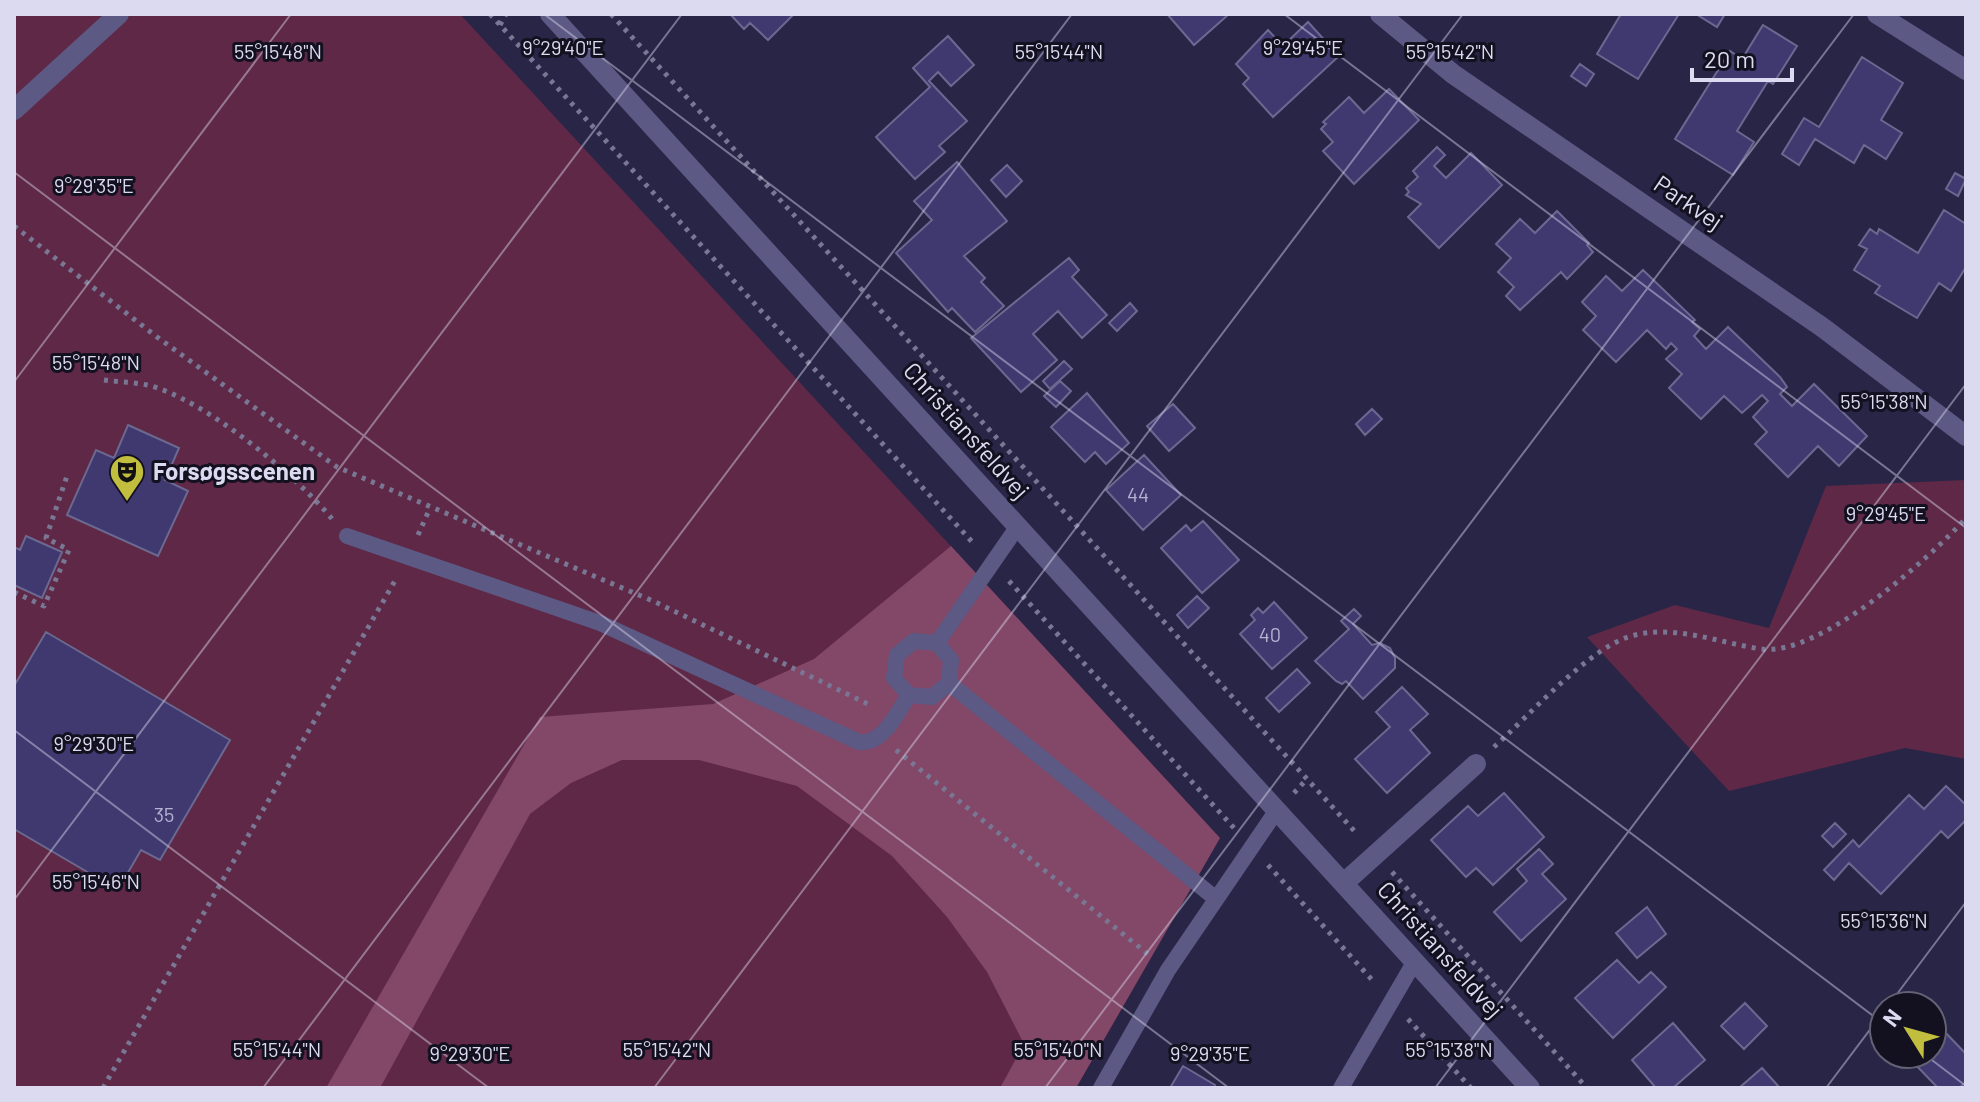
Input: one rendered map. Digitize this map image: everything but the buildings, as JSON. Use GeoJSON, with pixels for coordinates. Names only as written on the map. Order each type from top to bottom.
{"type":"FeatureCollection","features":[{"type":"Feature","properties":{"kind":"street"},"geometry":{"type":"LineString","coordinates":[[14,110],[119,14]]}},
{"type":"Feature","properties":{"kind":"street","name":"Christiansfeldvej"},"geometry":{"type":"LineString","coordinates":[[550,14],[1530,1088]]}},
{"type":"Feature","properties":{"kind":"street","name":"Parkvej"},"geometry":{"type":"LineString","coordinates":[[1380,14],[1453,74],[1822,327],[1966,436]]}},
{"type":"Feature","properties":{"kind":"street"},"geometry":{"type":"LineString","coordinates":[[1877,14],[1966,70]]}},
{"type":"Feature","properties":{"kind":"street","name":"Christiansfeldvej"},"geometry":{"type":"LineString","coordinates":[[1344,883],[1476,764]]}},
{"type":"Feature","properties":{"kind":"lane"},"geometry":{"type":"LineString","coordinates":[[937,643],[1018,526]]}},
{"type":"Feature","properties":{"kind":"lane"},"geometry":{"type":"LineString","coordinates":[[347,536],[600,623],[859,742],[869,744],[880,737],[909,695]]}},
{"type":"Feature","properties":{"kind":"lane"},"geometry":{"type":"LineString","coordinates":[[914,641],[937,643],[951,660],[949,683],[932,697],[909,695],[894,678],[897,655],[914,641]]}},
{"type":"Feature","properties":{"kind":"lane"},"geometry":{"type":"LineString","coordinates":[[949,683],[1215,898]]}},
{"type":"Feature","properties":{"kind":"lane"},"geometry":{"type":"LineString","coordinates":[[1101,1088],[1168,970],[1277,810]]}},
{"type":"Feature","properties":{"kind":"lane"},"geometry":{"type":"LineString","coordinates":[[1341,1088],[1415,961]]}},
{"type":"Feature","properties":{"kind":"path"},"geometry":{"type":"LineString","coordinates":[[500,25],[506,14]]}},
{"type":"Feature","properties":{"kind":"path"},"geometry":{"type":"LineString","coordinates":[[611,14],[1587,1088]]}},
{"type":"Feature","properties":{"kind":"path"},"geometry":{"type":"LineString","coordinates":[[14,226],[157,337],[337,467],[653,601],[868,704]]}},
{"type":"Feature","properties":{"kind":"path"},"geometry":{"type":"LineString","coordinates":[[104,380],[149,386],[184,401],[237,434],[317,499],[347,536]]}},
{"type":"Feature","properties":{"kind":"path"},"geometry":{"type":"LineString","coordinates":[[14,592],[44,606],[69,550],[46,538],[68,473]]}},
{"type":"Feature","properties":{"kind":"path"},"geometry":{"type":"LineString","coordinates":[[103,1088],[409,557],[430,508]]}},
{"type":"Feature","properties":{"kind":"path"},"geometry":{"type":"LineString","coordinates":[[1476,764],[1604,647],[1636,634],[1687,634],[1765,650],[1801,644],[1864,607],[1934,553],[1966,518]]}},
{"type":"Feature","properties":{"kind":"path"},"geometry":{"type":"LineString","coordinates":[[880,737],[1168,970]]}},
{"type":"Feature","properties":{"kind":"shaded area"},"geometry":{"type":"Polygon","coordinates":[[[14,14],[460,14],[1220,838],[1076,1088],[14,1088],[14,14]]]}},
{"type":"Feature","properties":{"kind":"shaded area"},"geometry":{"type":"Polygon","coordinates":[[[1966,480],[1966,759],[1905,748],[1729,791],[1587,637],[1675,605],[1769,628],[1826,486],[1966,480]]]}},
{"type":"Feature","properties":{"kind":"shaded area"},"geometry":{"type":"Polygon","coordinates":[[[951,546],[1220,838],[1076,1088],[1000,1088],[1024,1044],[987,972],[947,917],[892,856],[797,786],[699,760],[622,760],[571,783],[530,814],[380,1088],[326,1088],[540,717],[713,704],[814,659],[951,546]]]}},
{"type":"Feature","properties":{"kind":"place","name":"Forsøgsscenen"},"geometry":{"type":"Point","coordinates":[127,503]}}]}
